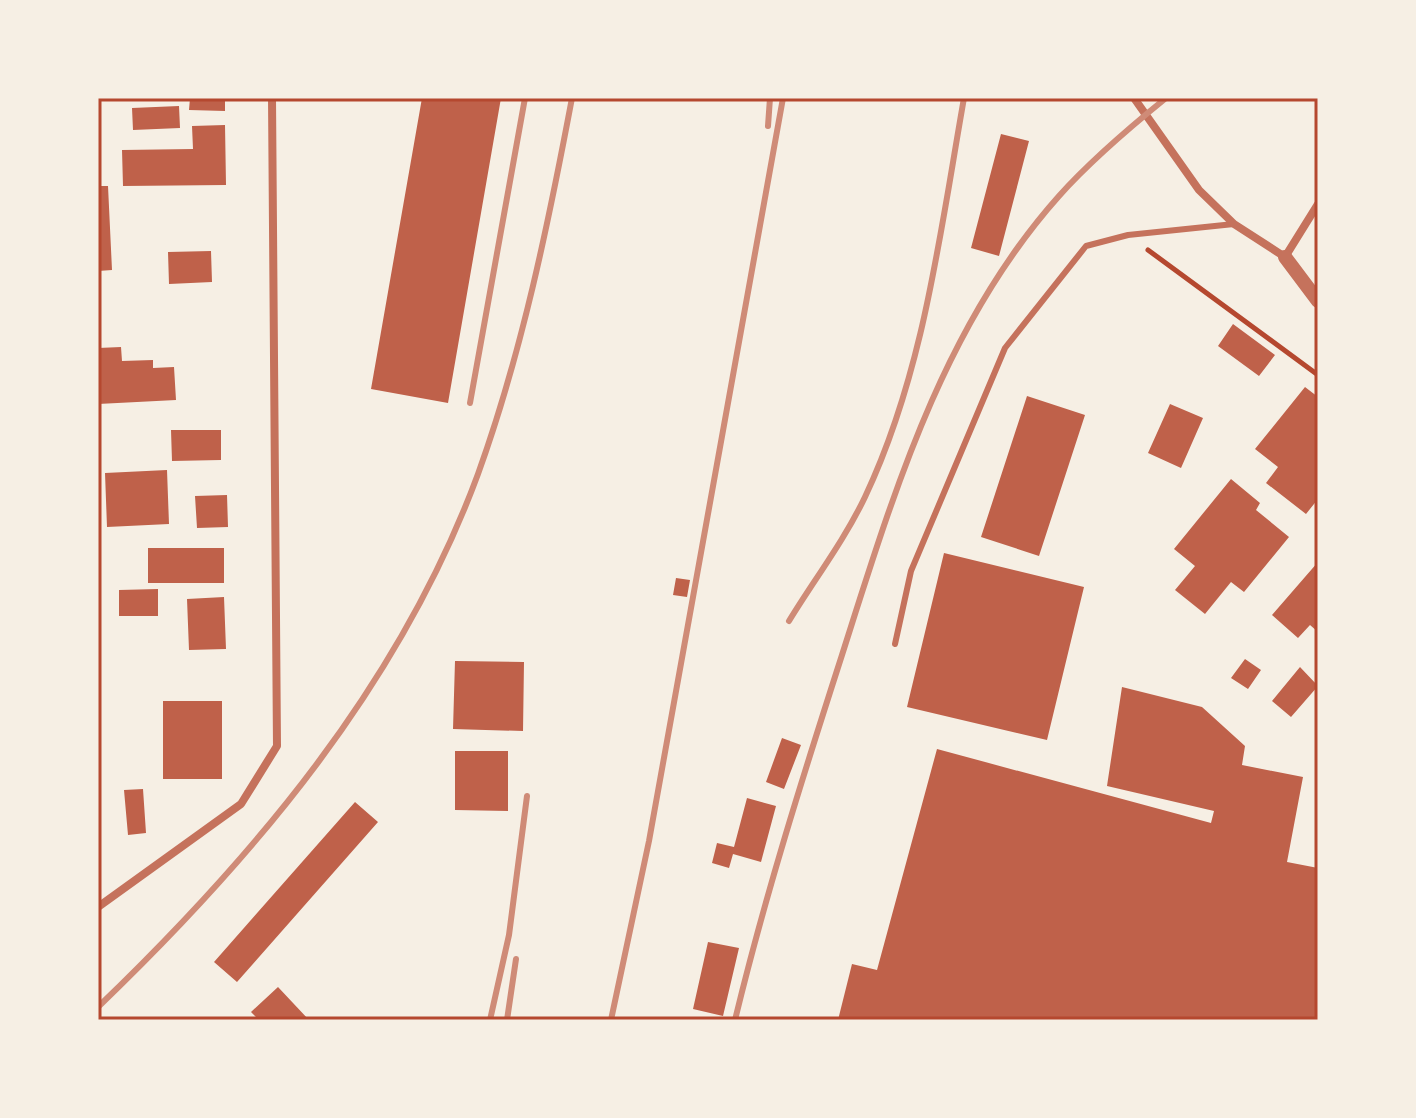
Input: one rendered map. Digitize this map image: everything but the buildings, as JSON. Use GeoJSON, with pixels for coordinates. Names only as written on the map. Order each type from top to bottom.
{"type":"FeatureCollection","features":[{"type":"Feature","properties":{"kind":"street"},"geometry":{"type":"LineString","coordinates":[[98,907],[241,804],[277,746],[272,98]]}},
{"type":"Feature","properties":{"kind":"street"},"geometry":{"type":"LineString","coordinates":[[1134,98],[1199,190],[1234,224],[1285,257],[1318,301]]}},
{"type":"Feature","properties":{"kind":"street"},"geometry":{"type":"LineString","coordinates":[[1285,257],[1318,204]]}},
{"type":"Feature","properties":{"kind":"lane"},"geometry":{"type":"LineString","coordinates":[[895,644],[911,571],[1005,348],[1086,246],[1128,235],[1234,224]]}},
{"type":"Feature","properties":{"kind":"path"},"geometry":{"type":"LineString","coordinates":[[1128,235],[1318,375]]}},
{"type":"Feature","properties":{"kind":"railway"},"geometry":{"type":"LineString","coordinates":[[470,403],[525,98]]}},
{"type":"Feature","properties":{"kind":"railway"},"geometry":{"type":"LineString","coordinates":[[98,1007],[157,949],[267,827],[366,694],[408,624],[446,551],[494,428],[532,288],[572,98]]}},
{"type":"Feature","properties":{"kind":"railway"},"geometry":{"type":"LineString","coordinates":[[768,126],[770,98]]}},
{"type":"Feature","properties":{"kind":"railway"},"geometry":{"type":"LineString","coordinates":[[611,1020],[649,841],[783,98]]}},
{"type":"Feature","properties":{"kind":"railway"},"geometry":{"type":"LineString","coordinates":[[789,621],[857,513],[885,450],[902,401],[928,301],[964,98]]}},
{"type":"Feature","properties":{"kind":"railway"},"geometry":{"type":"LineString","coordinates":[[735,1020],[785,836],[861,594],[903,472],[953,355],[983,300],[1019,246],[1059,196],[1111,145],[1166,98]]}},
{"type":"Feature","properties":{"kind":"railway"},"geometry":{"type":"LineString","coordinates":[[490,1020],[509,935],[527,796]]}},
{"type":"Feature","properties":{"kind":"railway"},"geometry":{"type":"LineString","coordinates":[[507,1020],[516,959]]}}]}
